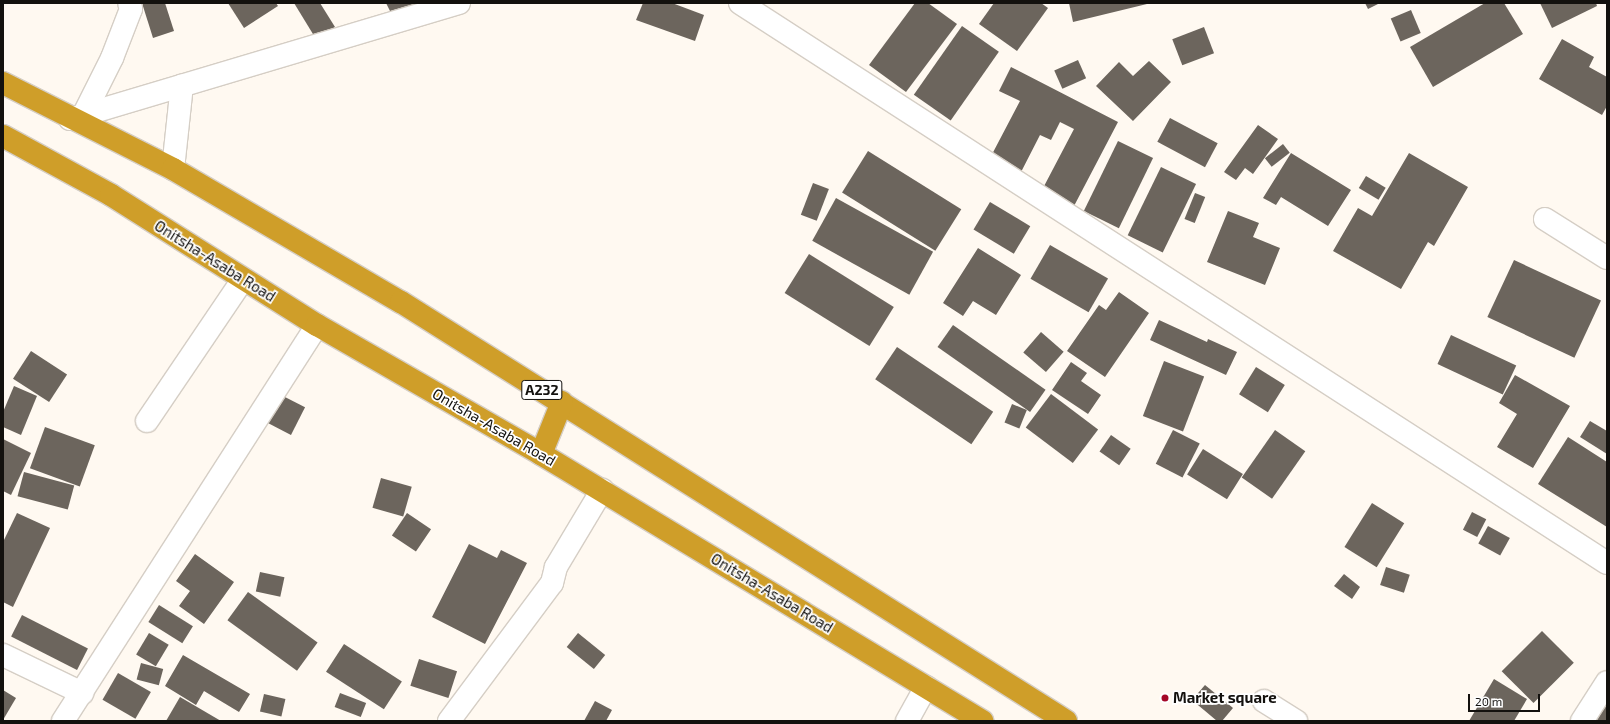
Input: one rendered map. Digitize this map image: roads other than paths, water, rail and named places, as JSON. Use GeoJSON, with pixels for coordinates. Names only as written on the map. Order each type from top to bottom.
{"type":"FeatureCollection","features":[{"type":"Feature","properties":{"kind":"highway","name":"A232"},"geometry":{"type":"LineString","coordinates":[[3,83],[77,116],[173,169],[401,302],[562,402],[838,580],[1066,721]]}},
{"type":"Feature","properties":{"kind":"highway","name":"Onitsha-Asaba Road"},"geometry":{"type":"LineString","coordinates":[[3,136],[111,195],[317,325],[602,490],[982,721]]}},
{"type":"Feature","properties":{"kind":"highway"},"geometry":{"type":"LineString","coordinates":[[541,454],[562,402]]}},
{"type":"Feature","properties":{"kind":"street"},"geometry":{"type":"LineString","coordinates":[[77,116],[112,58],[130,9],[129,3]]}},
{"type":"Feature","properties":{"kind":"street"},"geometry":{"type":"LineString","coordinates":[[77,116],[459,3]]}},
{"type":"Feature","properties":{"kind":"street"},"geometry":{"type":"LineString","coordinates":[[740,3],[1607,562]]}},
{"type":"Feature","properties":{"kind":"street"},"geometry":{"type":"LineString","coordinates":[[173,169],[182,85]]}},
{"type":"Feature","properties":{"kind":"street"},"geometry":{"type":"LineString","coordinates":[[1545,219],[1607,258]]}},
{"type":"Feature","properties":{"kind":"street"},"geometry":{"type":"LineString","coordinates":[[147,421],[243,278]]}},
{"type":"Feature","properties":{"kind":"street"},"geometry":{"type":"LineString","coordinates":[[63,721],[317,325]]}},
{"type":"Feature","properties":{"kind":"street"},"geometry":{"type":"LineString","coordinates":[[449,721],[552,583],[556,567],[602,490]]}},
{"type":"Feature","properties":{"kind":"street"},"geometry":{"type":"LineString","coordinates":[[3,655],[82,693]]}},
{"type":"Feature","properties":{"kind":"street"},"geometry":{"type":"LineString","coordinates":[[1582,721],[1607,682]]}},
{"type":"Feature","properties":{"kind":"street"},"geometry":{"type":"LineString","coordinates":[[907,721],[926,687]]}},
{"type":"Feature","properties":{"kind":"street"},"geometry":{"type":"LineString","coordinates":[[1264,701],[1296,721]]}},
{"type":"Feature","properties":{"kind":"place","name":"Market square"},"geometry":{"type":"Point","coordinates":[1165,698]}}]}
